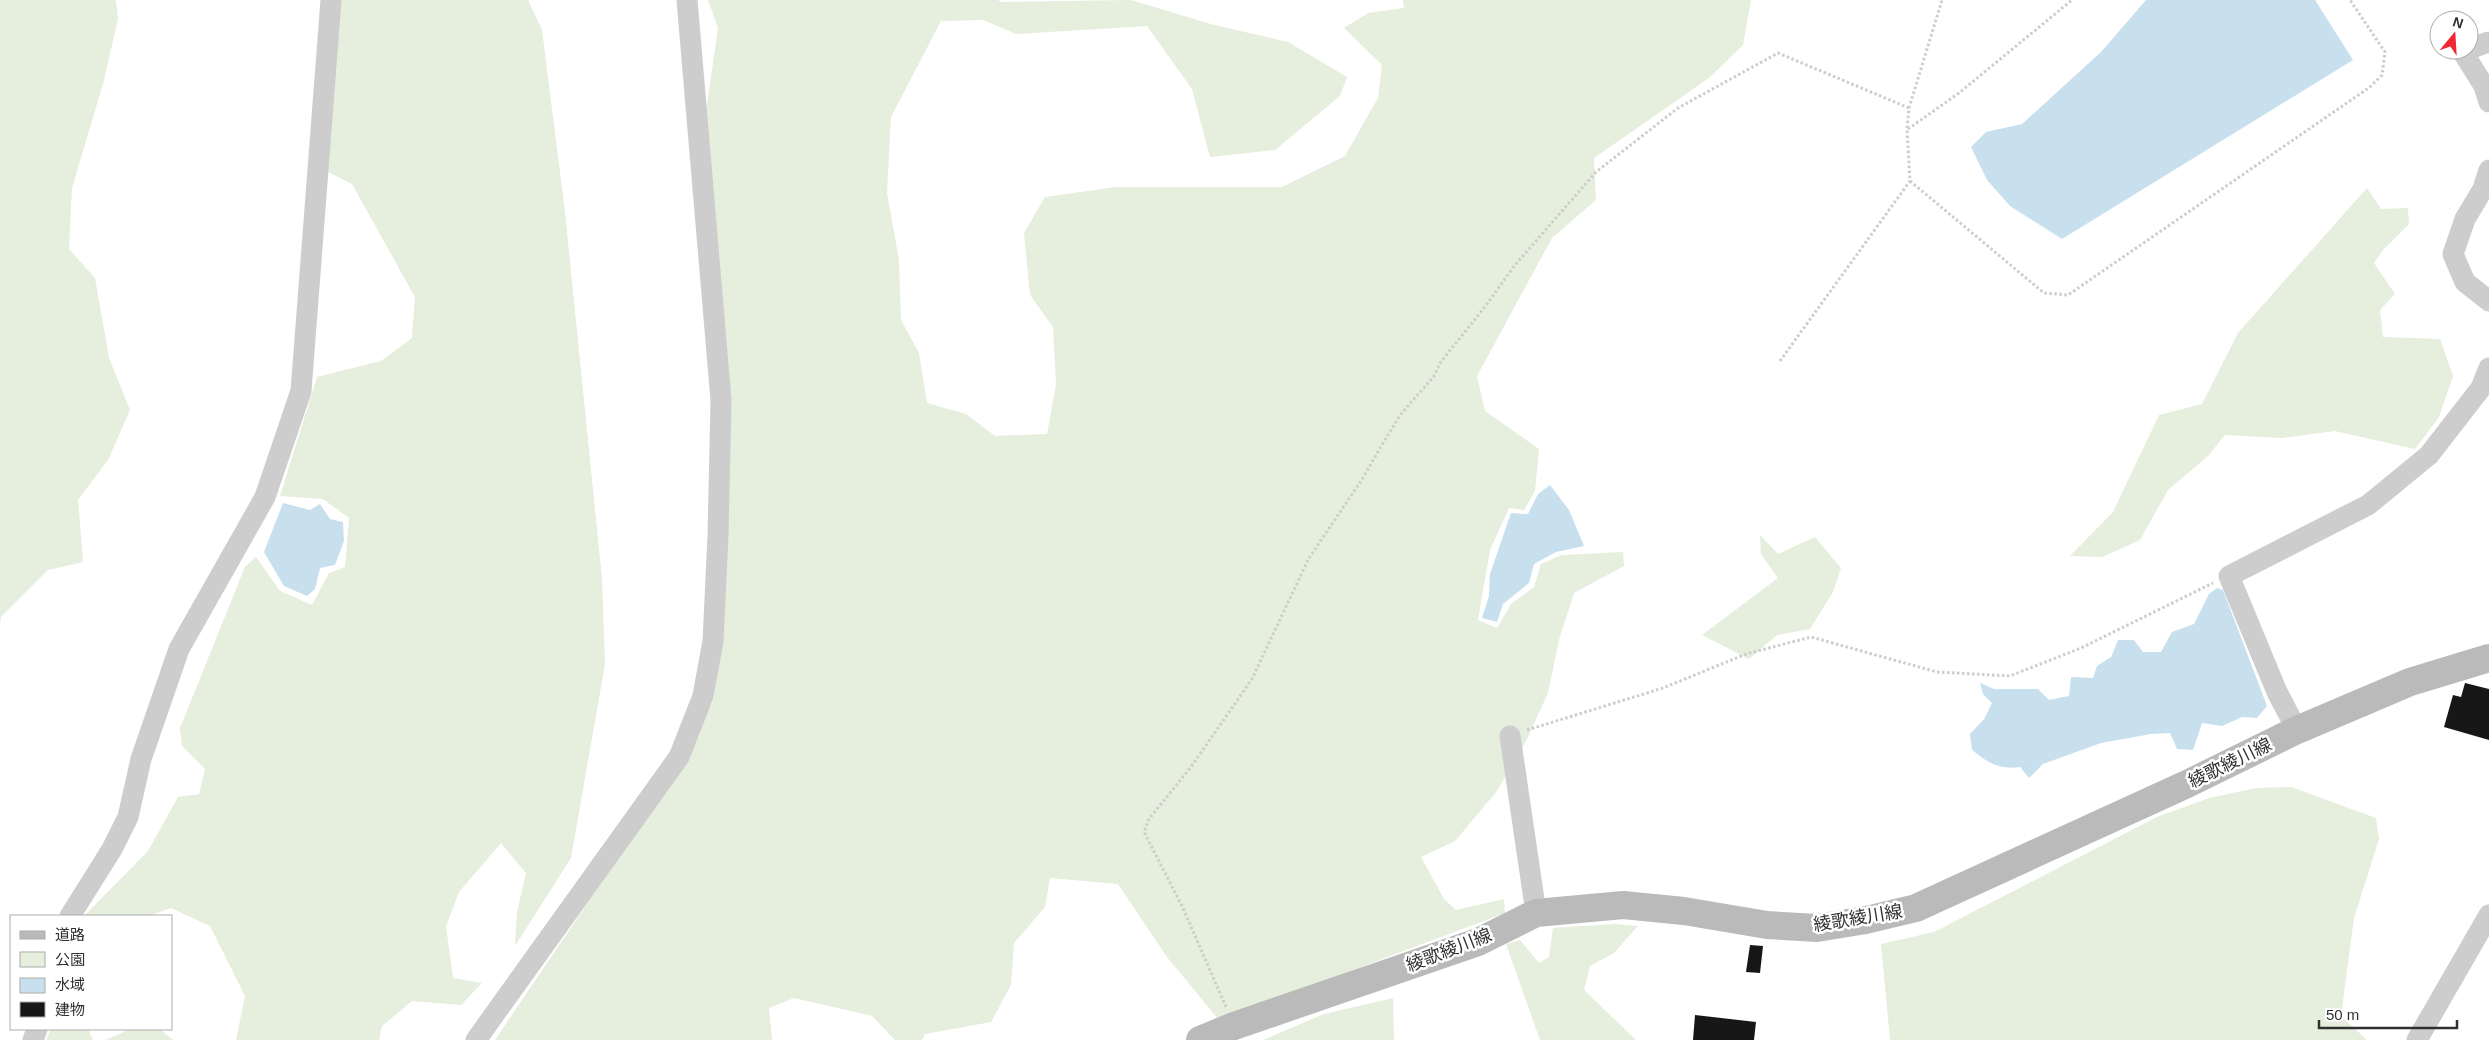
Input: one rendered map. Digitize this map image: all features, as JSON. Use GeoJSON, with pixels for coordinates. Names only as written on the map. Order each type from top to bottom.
{"type":"FeatureCollection","features":[{"type":"Feature","properties":{"kind":"main road","name":"綾歌綾川線"},"geometry":{"type":"LineString","coordinates":[[1200,1040],[1234,1026],[1478,942],[1536,913],[1623,905],[1684,911],[1767,925],[1817,928],[1866,920],[1916,908],[2187,784],[2297,730],[2410,682],[2489,658]]}},
{"type":"Feature","properties":{"kind":"street"},"geometry":{"type":"LineString","coordinates":[[71,915],[112,850],[128,816],[141,760],[179,649],[265,497],[301,391],[331,0]]}},
{"type":"Feature","properties":{"kind":"street"},"geometry":{"type":"LineString","coordinates":[[476,1040],[679,756],[703,696],[713,641],[718,536],[721,400],[687,0]]}},
{"type":"Feature","properties":{"kind":"street"},"geometry":{"type":"LineString","coordinates":[[2468,60],[2484,86],[2489,102]]}},
{"type":"Feature","properties":{"kind":"street"},"geometry":{"type":"LineString","coordinates":[[2489,170],[2483,189],[2464,219],[2453,254],[2466,282],[2489,301]]}},
{"type":"Feature","properties":{"kind":"street"},"geometry":{"type":"LineString","coordinates":[[2297,730],[2276,692],[2229,576],[2368,505],[2429,455],[2482,388],[2489,368]]}},
{"type":"Feature","properties":{"kind":"street"},"geometry":{"type":"LineString","coordinates":[[1510,736],[1536,913]]}},
{"type":"Feature","properties":{"kind":"street"},"geometry":{"type":"LineString","coordinates":[[2417,1040],[2489,915]]}},
{"type":"Feature","properties":{"kind":"path"},"geometry":{"type":"LineString","coordinates":[[1780,361],[1910,181],[1907,129],[1909,108],[1942,0]]}},
{"type":"Feature","properties":{"kind":"path"},"geometry":{"type":"LineString","coordinates":[[1907,129],[1958,93],[2072,0]]}},
{"type":"Feature","properties":{"kind":"path"},"geometry":{"type":"LineString","coordinates":[[1910,181],[2044,293],[2068,295],[2370,87],[2382,75],[2385,52],[2350,0]]}},
{"type":"Feature","properties":{"kind":"path"},"geometry":{"type":"LineString","coordinates":[[1234,1026],[1182,906],[1144,832],[1149,819],[1190,768],[1252,679],[1309,558],[1362,481],[1401,414],[1434,376],[1440,363],[1484,308],[1515,265],[1596,172],[1678,108],[1778,53],[1909,108]]}},
{"type":"Feature","properties":{"kind":"path"},"geometry":{"type":"LineString","coordinates":[[1510,736],[1663,688],[1746,654],[1812,637],[1937,672],[2010,676],[2081,648],[2229,576]]}},
{"type":"Feature","properties":{"kind":"green space"},"geometry":{"type":"Polygon","coordinates":[[[0,0],[116,0],[118,19],[103,84],[72,188],[69,249],[95,278],[109,358],[130,410],[108,460],[78,500],[83,562],[48,570],[1,617],[0,626],[0,0]]]}},
{"type":"Feature","properties":{"kind":"green space"},"geometry":{"type":"Polygon","coordinates":[[[338,0],[528,0],[542,30],[565,212],[602,579],[605,664],[571,858],[515,946],[517,912],[526,873],[501,843],[459,892],[446,926],[453,978],[482,983],[461,1005],[412,1001],[382,1026],[379,1040],[236,1040],[245,996],[210,926],[171,908],[151,915],[85,915],[148,851],[178,797],[199,794],[205,769],[182,746],[180,728],[245,567],[256,557],[280,591],[312,605],[329,573],[345,567],[349,518],[323,499],[280,496],[317,377],[381,361],[412,338],[415,297],[352,184],[324,170],[338,0]]]}},
{"type":"Feature","properties":{"kind":"green space"},"geometry":{"type":"Polygon","coordinates":[[[708,0],[998,0],[1001,2],[1131,0],[1214,25],[1288,42],[1347,77],[1340,96],[1275,150],[1210,157],[1192,89],[1147,26],[1016,34],[983,20],[941,21],[891,117],[887,193],[899,260],[901,320],[919,353],[927,403],[966,414],[995,436],[1047,434],[1056,384],[1053,327],[1030,295],[1024,233],[1045,197],[1116,187],[1282,187],[1345,156],[1378,98],[1382,65],[1344,28],[1368,13],[1404,8],[1403,0],[1751,0],[1743,45],[1709,78],[1594,158],[1596,200],[1552,238],[1477,376],[1485,411],[1539,449],[1535,491],[1524,510],[1509,508],[1490,550],[1478,620],[1497,628],[1511,604],[1534,587],[1541,564],[1561,555],[1623,552],[1624,566],[1574,593],[1559,640],[1548,693],[1527,739],[1497,791],[1455,841],[1421,857],[1444,899],[1456,910],[1504,899],[1505,913],[1219,1020],[1167,957],[1118,884],[1050,878],[1045,907],[1014,943],[1011,985],[991,1022],[925,1034],[922,1040],[895,1040],[872,1016],[794,998],[769,1008],[772,1040],[495,1040],[687,756],[713,701],[722,641],[706,111],[718,28],[708,0]]]}},
{"type":"Feature","properties":{"kind":"green space"},"geometry":{"type":"Polygon","coordinates":[[[2367,188],[2381,209],[2408,208],[2409,224],[2383,250],[2374,263],[2395,294],[2380,310],[2383,337],[2440,339],[2453,376],[2439,417],[2415,449],[2335,431],[2282,438],[2225,435],[2208,456],[2168,490],[2140,540],[2102,557],[2070,556],[2113,512],[2159,415],[2202,404],[2238,333],[2367,188]]]}},
{"type":"Feature","properties":{"kind":"green space"},"geometry":{"type":"Polygon","coordinates":[[[1760,535],[1778,554],[1815,537],[1841,568],[1833,592],[1810,629],[1777,635],[1749,659],[1702,635],[1778,578],[1761,554],[1760,535]]]}},
{"type":"Feature","properties":{"kind":"green space"},"geometry":{"type":"Polygon","coordinates":[[[2291,787],[2376,818],[2379,839],[2354,918],[2341,1016],[2367,1040],[1890,1040],[1881,944],[1934,932],[2157,817],[2209,798],[2256,788],[2291,787]]]}},
{"type":"Feature","properties":{"kind":"green space"},"geometry":{"type":"Polygon","coordinates":[[[1614,924],[1638,926],[1614,953],[1590,966],[1584,990],[1636,1040],[1540,1040],[1506,944],[1520,940],[1539,963],[1549,957],[1553,928],[1614,924]]]}},
{"type":"Feature","properties":{"kind":"green space"},"geometry":{"type":"Polygon","coordinates":[[[1393,998],[1394,1040],[1263,1040],[1324,1014],[1393,998]]]}},
{"type":"Feature","properties":{"kind":"green space"},"geometry":{"type":"Polygon","coordinates":[[[51,1030],[88,1030],[93,1040],[46,1040],[51,1030]]]}},
{"type":"Feature","properties":{"kind":"green space"},"geometry":{"type":"Polygon","coordinates":[[[128,1030],[161,1030],[173,1040],[106,1040],[128,1030]]]}},
{"type":"Feature","properties":{"kind":"water"},"geometry":{"type":"Polygon","coordinates":[[[2146,0],[2315,0],[2353,60],[2062,239],[2010,206],[1987,180],[1971,147],[1986,132],[2022,124],[2101,52],[2146,0]]]}},
{"type":"Feature","properties":{"kind":"water"},"geometry":{"type":"Polygon","coordinates":[[[1550,485],[1569,510],[1584,546],[1556,552],[1534,564],[1529,583],[1503,604],[1497,622],[1482,618],[1489,596],[1490,574],[1511,513],[1528,514],[1538,494],[1550,485]]]}},
{"type":"Feature","properties":{"kind":"water"},"geometry":{"type":"Polygon","coordinates":[[[283,503],[310,510],[320,504],[330,519],[343,522],[344,541],[335,565],[320,568],[315,589],[307,596],[284,586],[264,552],[283,503]]]}},
{"type":"Feature","properties":{"kind":"water"},"geometry":{"type":"Polygon","coordinates":[[[2217,588],[2223,590],[2267,706],[2257,718],[2242,717],[2222,726],[2202,723],[2193,750],[2177,749],[2170,733],[2151,734],[2101,743],[2043,764],[2029,778],[2020,767],[2000,766],[1983,759],[1972,750],[1970,734],[1984,719],[1992,703],[1983,694],[1980,683],[1994,689],[2038,689],[2049,700],[2069,696],[2071,677],[2093,678],[2097,666],[2111,657],[2118,640],[2134,640],[2143,652],[2161,652],[2172,632],[2194,624],[2209,594],[2217,588]]]}},
{"type":"Feature","properties":{"kind":"building"},"geometry":{"type":"Polygon","coordinates":[[[2465,683],[2489,689],[2489,740],[2444,727],[2453,695],[2461,697],[2465,683]]]}},
{"type":"Feature","properties":{"kind":"building"},"geometry":{"type":"Polygon","coordinates":[[[1750,945],[1763,946],[1760,973],[1746,972],[1750,945]]]}},
{"type":"Feature","properties":{"kind":"building"},"geometry":{"type":"Polygon","coordinates":[[[1695,1015],[1756,1022],[1754,1040],[1693,1040],[1695,1015]]]}}]}
